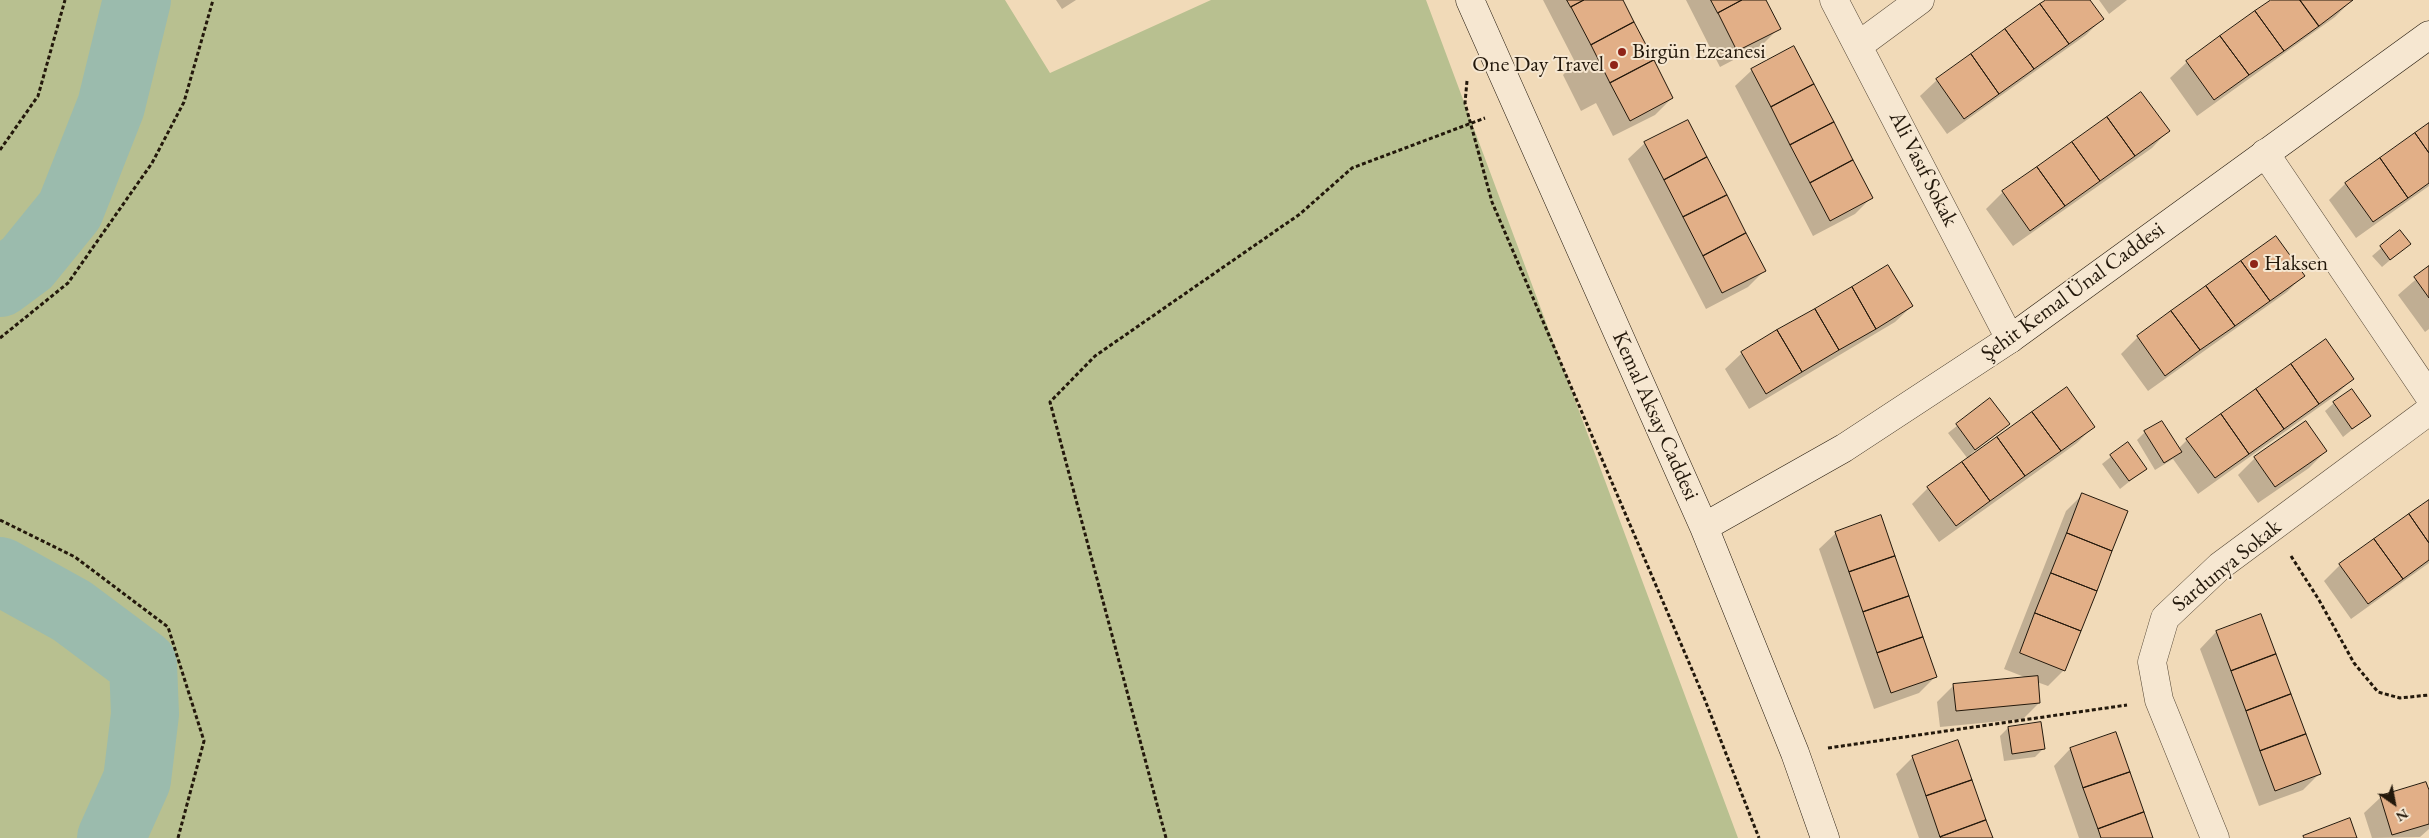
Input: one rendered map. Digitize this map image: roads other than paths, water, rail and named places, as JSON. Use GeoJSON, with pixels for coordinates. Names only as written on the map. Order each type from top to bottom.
{"type":"FeatureCollection","features":[{"type":"Feature","properties":{"kind":"street","name":"Kemal Aksay Caddesi"},"geometry":{"type":"LineString","coordinates":[[1470,0],[1704,527],[1795,753],[1825,838]]}},
{"type":"Feature","properties":{"kind":"street","name":"Ali Vasıf Sokak"},"geometry":{"type":"LineString","coordinates":[[1834,0],[2010,339]]}},
{"type":"Feature","properties":{"kind":"street"},"geometry":{"type":"LineString","coordinates":[[1859,45],[1920,0]]}},
{"type":"Feature","properties":{"kind":"street","name":"Şehit Kemal Ünal Caddesi"},"geometry":{"type":"LineString","coordinates":[[1704,527],[1844,448],[2010,339],[2429,36]]}},
{"type":"Feature","properties":{"kind":"street"},"geometry":{"type":"LineString","coordinates":[[2265,153],[2429,396]]}},
{"type":"Feature","properties":{"kind":"street","name":"Sardunya Sokak"},"geometry":{"type":"LineString","coordinates":[[2215,838],[2159,700],[2152,662],[2165,618],[2220,566],[2429,411]]}},
{"type":"Feature","properties":{"kind":"waterway"},"geometry":{"type":"LineString","coordinates":[[0,283],[27,263],[70,210],[111,106],[137,0]]}},
{"type":"Feature","properties":{"kind":"waterway"},"geometry":{"type":"LineString","coordinates":[[0,571],[72,611],[143,664],[145,714],[137,780],[111,838]]}},
{"type":"Feature","properties":{"kind":"place","name":"Birgün Ezcanesi"},"geometry":{"type":"Point","coordinates":[1622,52]}},
{"type":"Feature","properties":{"kind":"place","name":"One Day Travel"},"geometry":{"type":"Point","coordinates":[1614,65]}},
{"type":"Feature","properties":{"kind":"place","name":"Haksen"},"geometry":{"type":"Point","coordinates":[2254,264]}}]}
